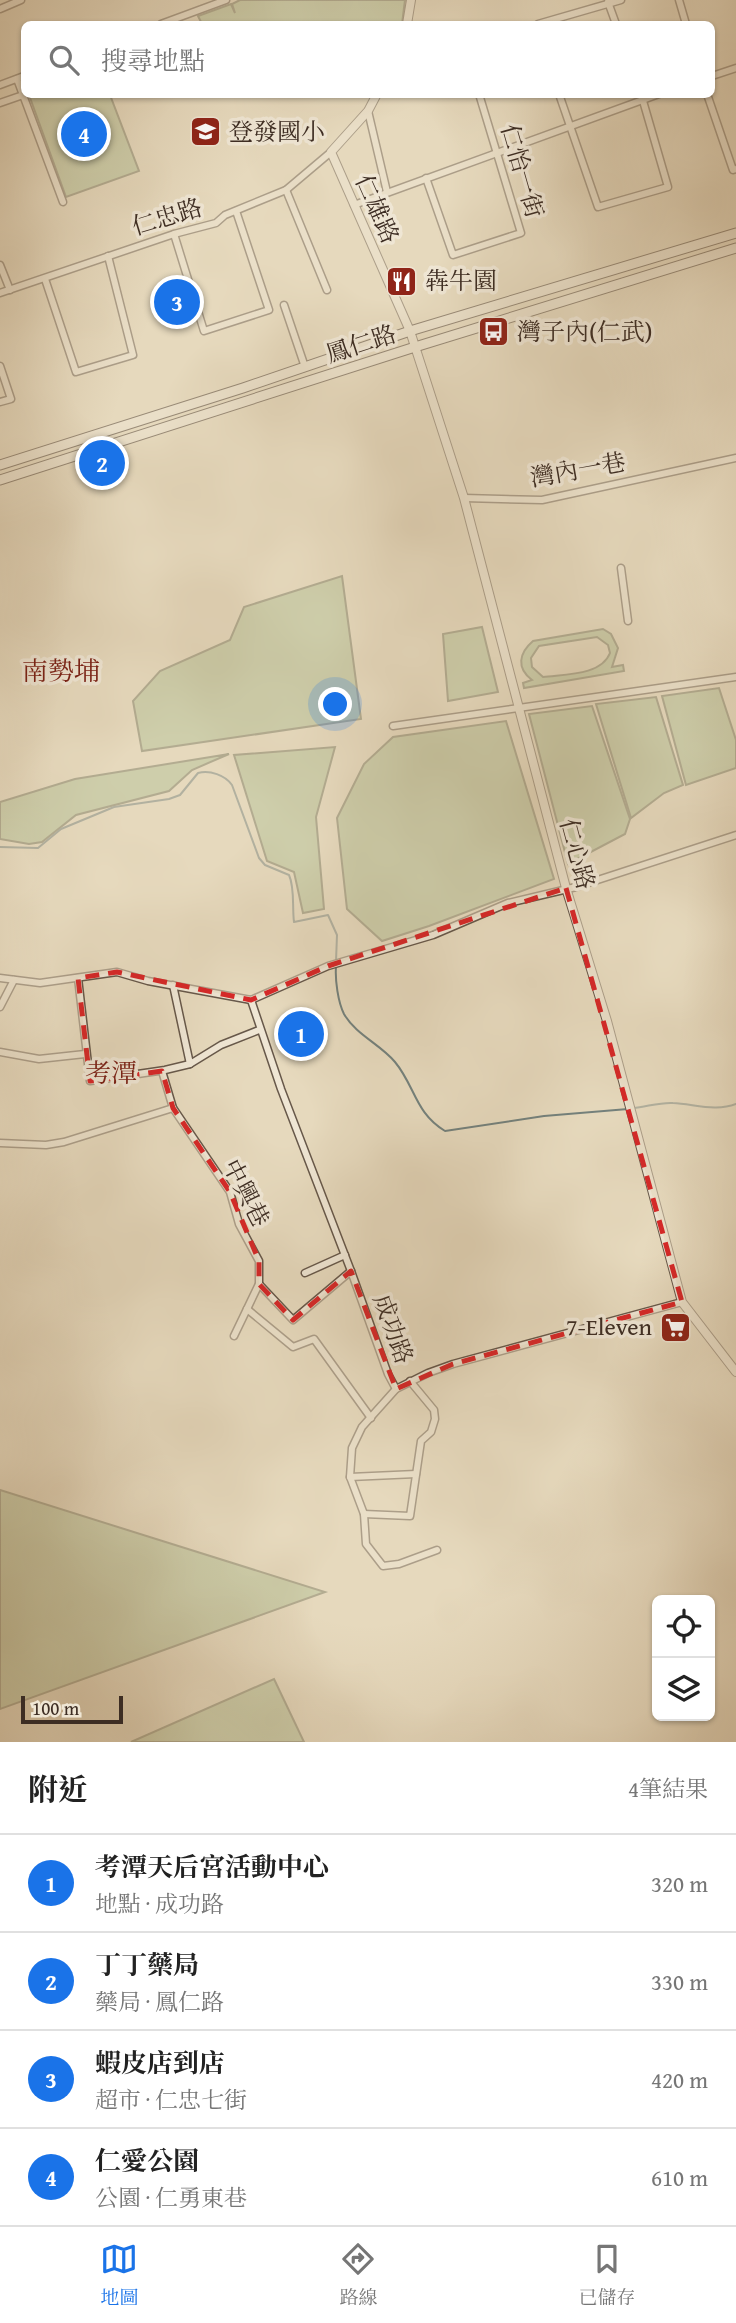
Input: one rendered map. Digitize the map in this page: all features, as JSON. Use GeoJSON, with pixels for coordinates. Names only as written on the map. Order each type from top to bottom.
{"type":"FeatureCollection","features":[{"type":"Feature","properties":{"kind":"main road","name":"鳳仁路"},"geometry":{"type":"LineString","coordinates":[[0,465],[410,331],[736,233]]}},
{"type":"Feature","properties":{"kind":"main road","name":"鳳仁路"},"geometry":{"type":"LineString","coordinates":[[0,480],[415,346],[736,248]]}},
{"type":"Feature","properties":{"kind":"street"},"geometry":{"type":"LineString","coordinates":[[0,9],[21,0]]}},
{"type":"Feature","properties":{"kind":"street"},"geometry":{"type":"LineString","coordinates":[[169,21],[226,0]]}},
{"type":"Feature","properties":{"kind":"street"},"geometry":{"type":"LineString","coordinates":[[408,21],[411,0]]}},
{"type":"Feature","properties":{"kind":"street"},"geometry":{"type":"LineString","coordinates":[[548,21],[621,0]]}},
{"type":"Feature","properties":{"kind":"street"},"geometry":{"type":"LineString","coordinates":[[679,0],[685,21]]}},
{"type":"Feature","properties":{"kind":"street"},"geometry":{"type":"LineString","coordinates":[[608,2],[615,21]]}},
{"type":"Feature","properties":{"kind":"street"},"geometry":{"type":"LineString","coordinates":[[715,75],[736,68]]}},
{"type":"Feature","properties":{"kind":"street"},"geometry":{"type":"LineString","coordinates":[[0,85],[21,77]]}},
{"type":"Feature","properties":{"kind":"street"},"geometry":{"type":"LineString","coordinates":[[17,79],[21,90]]}},
{"type":"Feature","properties":{"kind":"street"},"geometry":{"type":"LineString","coordinates":[[0,103],[21,96]]}},
{"type":"Feature","properties":{"kind":"street"},"geometry":{"type":"LineString","coordinates":[[24,98],[63,202]]}},
{"type":"Feature","properties":{"kind":"street","name":"仁雄路"},"geometry":{"type":"LineString","coordinates":[[375,98],[368,111],[331,152],[410,331]]}},
{"type":"Feature","properties":{"kind":"street","name":"仁怡一街"},"geometry":{"type":"LineString","coordinates":[[426,178],[453,255],[521,233],[480,98]]}},
{"type":"Feature","properties":{"kind":"street"},"geometry":{"type":"LineString","coordinates":[[560,98],[598,207],[668,187],[642,98]]}},
{"type":"Feature","properties":{"kind":"street"},"geometry":{"type":"LineString","coordinates":[[354,205],[639,98]]}},
{"type":"Feature","properties":{"kind":"street"},"geometry":{"type":"LineString","coordinates":[[708,98],[733,170],[736,169]]}},
{"type":"Feature","properties":{"kind":"street","name":"仁雄路"},"geometry":{"type":"LineString","coordinates":[[368,111],[387,192]]}},
{"type":"Feature","properties":{"kind":"street","name":"仁忠路"},"geometry":{"type":"LineString","coordinates":[[0,293],[174,234],[216,223],[225,215],[286,190],[331,152]]}},
{"type":"Feature","properties":{"kind":"street"},"geometry":{"type":"LineString","coordinates":[[286,190],[327,290]]}},
{"type":"Feature","properties":{"kind":"street"},"geometry":{"type":"LineString","coordinates":[[174,234],[204,331],[269,310],[236,211]]}},
{"type":"Feature","properties":{"kind":"street"},"geometry":{"type":"LineString","coordinates":[[45,279],[76,372],[133,355],[108,256]]}},
{"type":"Feature","properties":{"kind":"street"},"geometry":{"type":"LineString","coordinates":[[0,265],[10,289]]}},
{"type":"Feature","properties":{"kind":"street"},"geometry":{"type":"LineString","coordinates":[[284,305],[304,367]]}},
{"type":"Feature","properties":{"kind":"street","name":"仁心路"},"geometry":{"type":"LineString","coordinates":[[410,331],[464,498],[566,888],[607,1021],[682,1302],[736,1372]]}},
{"type":"Feature","properties":{"kind":"street"},"geometry":{"type":"LineString","coordinates":[[0,366],[11,399],[0,402]]}},
{"type":"Feature","properties":{"kind":"street","name":"灣內一巷"},"geometry":{"type":"LineString","coordinates":[[464,498],[542,500],[736,458]]}},
{"type":"Feature","properties":{"kind":"street"},"geometry":{"type":"LineString","coordinates":[[621,568],[628,621]]}},
{"type":"Feature","properties":{"kind":"street"},"geometry":{"type":"LineString","coordinates":[[393,726],[736,677]]}},
{"type":"Feature","properties":{"kind":"street"},"geometry":{"type":"LineString","coordinates":[[0,978],[40,983],[117,972],[251,1000],[328,966],[433,935],[508,903],[576,887],[736,835]]}},
{"type":"Feature","properties":{"kind":"street"},"geometry":{"type":"LineString","coordinates":[[78,978],[90,1081],[162,1071],[190,1064],[221,1045],[260,1030]]}},
{"type":"Feature","properties":{"kind":"street"},"geometry":{"type":"LineString","coordinates":[[0,1007],[14,980]]}},
{"type":"Feature","properties":{"kind":"street"},"geometry":{"type":"LineString","coordinates":[[173,985],[190,1064]]}},
{"type":"Feature","properties":{"kind":"street","name":"成功路"},"geometry":{"type":"LineString","coordinates":[[251,1000],[388,1374],[396,1389],[453,1364],[682,1302]]}},
{"type":"Feature","properties":{"kind":"street"},"geometry":{"type":"LineString","coordinates":[[0,1052],[39,1059],[85,1054]]}},
{"type":"Feature","properties":{"kind":"street","name":"中興巷"},"geometry":{"type":"LineString","coordinates":[[162,1071],[173,1108],[230,1192],[239,1224],[259,1261],[259,1284]]}},
{"type":"Feature","properties":{"kind":"street"},"geometry":{"type":"LineString","coordinates":[[0,1143],[47,1145],[64,1142],[173,1108]]}},
{"type":"Feature","properties":{"kind":"street"},"geometry":{"type":"LineString","coordinates":[[305,1273],[345,1255]]}},
{"type":"Feature","properties":{"kind":"street"},"geometry":{"type":"LineString","coordinates":[[234,1336],[259,1284],[293,1320],[351,1271]]}},
{"type":"Feature","properties":{"kind":"street"},"geometry":{"type":"LineString","coordinates":[[247,1309],[293,1347],[314,1339],[370,1418]]}},
{"type":"Feature","properties":{"kind":"street"},"geometry":{"type":"LineString","coordinates":[[365,1514],[410,1516],[421,1441],[431,1432],[435,1419],[434,1410],[410,1381]]}},
{"type":"Feature","properties":{"kind":"street"},"geometry":{"type":"LineString","coordinates":[[396,1389],[362,1427],[352,1448],[350,1477],[365,1514],[366,1544],[383,1566],[399,1564],[437,1550]]}},
{"type":"Feature","properties":{"kind":"street"},"geometry":{"type":"LineString","coordinates":[[350,1477],[416,1474]]}},
{"type":"Feature","properties":{"kind":"highlighted area"},"geometry":{"type":"Polygon","coordinates":[[[566,888],[682,1302],[453,1364],[396,1389],[351,1271],[293,1320],[259,1284],[259,1261],[230,1192],[173,1108],[162,1071],[90,1081],[78,978],[117,972],[251,1000],[328,966],[566,888]]]}},
{"type":"Feature","properties":{"kind":"green space"},"geometry":{"type":"Polygon","coordinates":[[[240,0],[405,0],[402,21],[200,21],[198,16],[231,4],[235,13],[232,4],[240,0]]]}},
{"type":"Feature","properties":{"kind":"green space"},"geometry":{"type":"Polygon","coordinates":[[[30,98],[111,98],[139,171],[66,197],[30,98]]]}},
{"type":"Feature","properties":{"kind":"green space"},"geometry":{"type":"Polygon","coordinates":[[[342,576],[361,719],[142,751],[133,701],[160,671],[230,640],[244,607],[342,576]]]}},
{"type":"Feature","properties":{"kind":"green space"},"geometry":{"type":"Polygon","coordinates":[[[482,627],[498,692],[448,701],[443,634],[482,627]]]}},
{"type":"Feature","properties":{"kind":"green space"},"geometry":{"type":"Polygon","coordinates":[[[603,629],[611,634],[618,648],[612,667],[623,665],[624,671],[524,688],[523,683],[532,680],[523,671],[521,660],[533,641],[603,629]],[[597,637],[539,646],[531,658],[532,667],[543,677],[590,670],[605,661],[610,653],[608,645],[597,637]]]}},
{"type":"Feature","properties":{"kind":"green space"},"geometry":{"type":"Polygon","coordinates":[[[719,688],[736,740],[736,768],[686,785],[662,696],[719,688]]]}},
{"type":"Feature","properties":{"kind":"green space"},"geometry":{"type":"Polygon","coordinates":[[[656,697],[683,785],[664,793],[631,818],[596,704],[656,697]]]}},
{"type":"Feature","properties":{"kind":"green space"},"geometry":{"type":"Polygon","coordinates":[[[592,706],[630,819],[625,834],[568,864],[529,714],[592,706]]]}},
{"type":"Feature","properties":{"kind":"green space"},"geometry":{"type":"Polygon","coordinates":[[[506,721],[554,879],[382,941],[347,909],[337,818],[364,764],[393,737],[506,721]]]}},
{"type":"Feature","properties":{"kind":"green space"},"geometry":{"type":"Polygon","coordinates":[[[335,747],[316,817],[324,909],[303,913],[294,872],[267,861],[234,755],[335,747]]]}},
{"type":"Feature","properties":{"kind":"green space"},"geometry":{"type":"Polygon","coordinates":[[[229,754],[192,770],[169,791],[76,815],[42,842],[29,844],[0,839],[0,802],[75,779],[229,754]]]}},
{"type":"Feature","properties":{"kind":"green space"},"geometry":{"type":"Polygon","coordinates":[[[0,1490],[325,1592],[0,1709],[0,1490]]]}},
{"type":"Feature","properties":{"kind":"green space"},"geometry":{"type":"Polygon","coordinates":[[[274,1679],[304,1742],[131,1742],[274,1679]]]}},
{"type":"Feature","properties":{"kind":"waterway"},"geometry":{"type":"LineString","coordinates":[[0,847],[38,848],[61,829],[114,807],[169,799],[180,795],[198,773],[217,774],[232,785],[259,858],[265,865],[289,875],[293,892],[294,922],[328,915],[337,935],[336,961]]}},
{"type":"Feature","properties":{"kind":"waterway"},"geometry":{"type":"LineString","coordinates":[[336,967],[337,991],[344,1014],[355,1028],[395,1062],[421,1108],[445,1131],[544,1116],[628,1109]]}},
{"type":"Feature","properties":{"kind":"waterway"},"geometry":{"type":"LineString","coordinates":[[633,1108],[668,1103],[713,1107],[736,1104]]}},
{"type":"Feature","properties":{"kind":"place","name":"登發國小"},"geometry":{"type":"Point","coordinates":[206,132]}},
{"type":"Feature","properties":{"kind":"place","name":"仁愛公園"},"geometry":{"type":"Point","coordinates":[84,134]}},
{"type":"Feature","properties":{"kind":"place","name":"犇牛園"},"geometry":{"type":"Point","coordinates":[402,281]}},
{"type":"Feature","properties":{"kind":"place","name":"蝦皮店到店"},"geometry":{"type":"Point","coordinates":[177,302]}},
{"type":"Feature","properties":{"kind":"place","name":"灣子內(仁武)"},"geometry":{"type":"Point","coordinates":[494,332]}},
{"type":"Feature","properties":{"kind":"place","name":"丁丁藥局"},"geometry":{"type":"Point","coordinates":[102,463]}},
{"type":"Feature","properties":{"kind":"place","name":"考潭天后宮活動中心"},"geometry":{"type":"Point","coordinates":[301,1034]}},
{"type":"Feature","properties":{"kind":"place","name":"7-Eleven"},"geometry":{"type":"Point","coordinates":[675,1327]}},
{"type":"Feature","properties":{"kind":"district","name":"南勢埔"},"geometry":{"type":"Point","coordinates":[61,671]}},
{"type":"Feature","properties":{"kind":"district","name":"考潭"},"geometry":{"type":"Point","coordinates":[111,1073]}}]}
